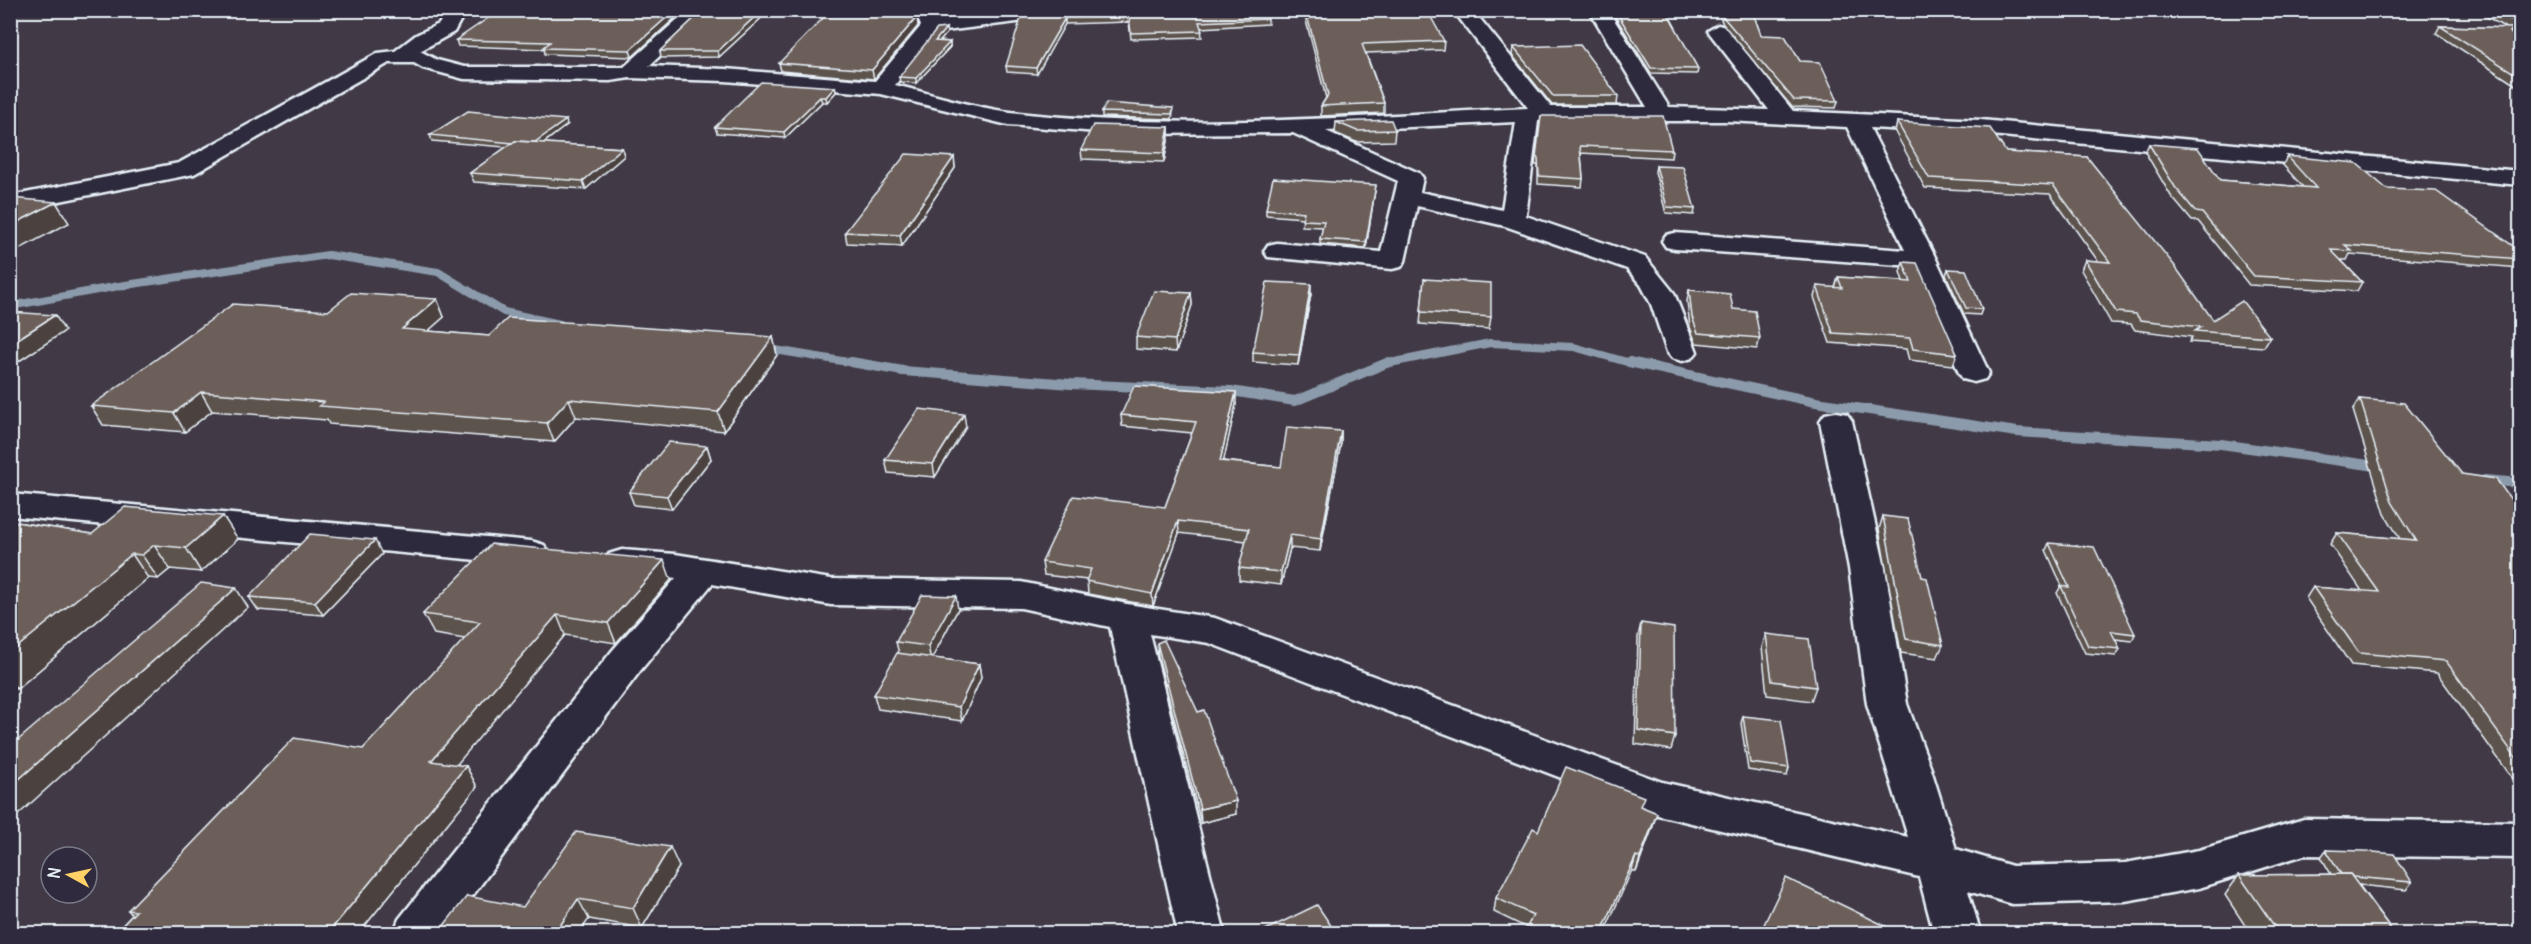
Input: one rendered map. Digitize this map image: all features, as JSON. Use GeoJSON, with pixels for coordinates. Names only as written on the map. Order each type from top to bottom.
{"type":"FeatureCollection","features":[{"type":"Feature","properties":{"kind":"street"},"geometry":{"type":"LineString","coordinates":[[400,57],[423,39],[447,28],[457,10]]}},
{"type":"Feature","properties":{"kind":"street"},"geometry":{"type":"LineString","coordinates":[[630,72],[700,10]]}},
{"type":"Feature","properties":{"kind":"street"},"geometry":{"type":"LineString","coordinates":[[881,88],[931,19],[1065,10]]}},
{"type":"Feature","properties":{"kind":"street"},"geometry":{"type":"LineString","coordinates":[[1126,10],[1170,15]]}},
{"type":"Feature","properties":{"kind":"street"},"geometry":{"type":"LineString","coordinates":[[1462,10],[1486,36],[1536,115],[1513,220]]}},
{"type":"Feature","properties":{"kind":"street"},"geometry":{"type":"LineString","coordinates":[[1598,10],[1662,114]]}},
{"type":"Feature","properties":{"kind":"street"},"geometry":{"type":"LineString","coordinates":[[1718,31],[1786,117]]}},
{"type":"Feature","properties":{"kind":"street"},"geometry":{"type":"LineString","coordinates":[[10,204],[186,169],[385,57],[418,57],[430,64],[464,73],[610,75],[630,72],[725,75],[881,88],[1008,118],[1123,127],[1295,126],[1536,115],[1662,114],[1786,117],[1981,127],[2520,178]]}},
{"type":"Feature","properties":{"kind":"street"},"geometry":{"type":"LineString","coordinates":[[1855,121],[1923,259],[1974,373]]}},
{"type":"Feature","properties":{"kind":"street"},"geometry":{"type":"LineString","coordinates":[[1277,251],[1392,261],[1411,178],[1295,126]]}},
{"type":"Feature","properties":{"kind":"street"},"geometry":{"type":"LineString","coordinates":[[1407,196],[1513,220],[1636,263],[1652,277],[1670,310],[1682,352]]}},
{"type":"Feature","properties":{"kind":"street"},"geometry":{"type":"LineString","coordinates":[[1675,240],[1923,259]]}},
{"type":"Feature","properties":{"kind":"street"},"geometry":{"type":"LineString","coordinates":[[1836,421],[1867,568],[1887,704],[1958,933]]}},
{"type":"Feature","properties":{"kind":"street"},"geometry":{"type":"LineString","coordinates":[[10,505],[703,571],[831,592],[1021,595],[1127,617],[1215,631],[1658,798],[1938,863],[2012,885],[2125,882],[2199,869],[2304,837],[2520,840]]}},
{"type":"Feature","properties":{"kind":"street"},"geometry":{"type":"LineString","coordinates":[[416,933],[626,661],[703,571]]}},
{"type":"Feature","properties":{"kind":"street"},"geometry":{"type":"LineString","coordinates":[[1127,617],[1202,933]]}},
{"type":"Feature","properties":{"kind":"building"},"geometry":{"type":"Polygon","coordinates":[[[500,10],[675,10],[630,50],[543,48],[550,42],[456,40],[500,10]]]}},
{"type":"Feature","properties":{"kind":"building"},"geometry":{"type":"Polygon","coordinates":[[[703,10],[762,10],[718,51],[660,51],[703,10]]]}},
{"type":"Feature","properties":{"kind":"building"},"geometry":{"type":"Polygon","coordinates":[[[831,10],[914,10],[917,17],[872,70],[779,63],[831,10]]]}},
{"type":"Feature","properties":{"kind":"building"},"geometry":{"type":"Polygon","coordinates":[[[1068,10],[1123,10],[1137,14],[1168,16],[1180,10],[1267,10],[1268,19],[1199,22],[1202,31],[1131,33],[1129,17],[1065,18],[1036,68],[1006,66],[1021,18],[1065,13],[1068,10]]]}},
{"type":"Feature","properties":{"kind":"building"},"geometry":{"type":"Polygon","coordinates":[[[1427,10],[1444,41],[1362,44],[1384,103],[1321,106],[1328,95],[1306,12],[1427,10]]]}},
{"type":"Feature","properties":{"kind":"building"},"geometry":{"type":"Polygon","coordinates":[[[1615,10],[1666,10],[1698,69],[1651,68],[1615,10]]]}},
{"type":"Feature","properties":{"kind":"building"},"geometry":{"type":"Polygon","coordinates":[[[1721,10],[1752,10],[1761,35],[1785,36],[1800,61],[1820,62],[1838,101],[1794,100],[1724,18],[1721,10]]]}},
{"type":"Feature","properties":{"kind":"building"},"geometry":{"type":"Polygon","coordinates":[[[2493,10],[2520,10],[2520,25],[2493,10]]]}},
{"type":"Feature","properties":{"kind":"building"},"geometry":{"type":"Polygon","coordinates":[[[2440,26],[2513,28],[2510,32],[2516,40],[2520,41],[2520,77],[2440,26]]]}},
{"type":"Feature","properties":{"kind":"building"},"geometry":{"type":"Polygon","coordinates":[[[946,28],[935,41],[950,42],[916,78],[899,77],[937,29],[946,28]]]}},
{"type":"Feature","properties":{"kind":"building"},"geometry":{"type":"Polygon","coordinates":[[[1580,45],[1618,96],[1553,96],[1513,47],[1580,45]]]}},
{"type":"Feature","properties":{"kind":"building"},"geometry":{"type":"Polygon","coordinates":[[[761,82],[835,87],[826,97],[820,97],[784,132],[715,127],[761,82]]]}},
{"type":"Feature","properties":{"kind":"building"},"geometry":{"type":"Polygon","coordinates":[[[1106,103],[1173,108],[1172,114],[1102,112],[1106,103]]]}},
{"type":"Feature","properties":{"kind":"building"},"geometry":{"type":"Polygon","coordinates":[[[468,111],[566,120],[535,142],[515,141],[513,143],[430,135],[468,111]]]}},
{"type":"Feature","properties":{"kind":"building"},"geometry":{"type":"Polygon","coordinates":[[[1541,116],[1663,116],[1672,150],[1580,146],[1583,179],[1539,176],[1538,158],[1536,157],[1541,116]]]}},
{"type":"Feature","properties":{"kind":"building"},"geometry":{"type":"Polygon","coordinates":[[[1391,120],[1395,130],[1357,131],[1336,122],[1391,120]]]}},
{"type":"Feature","properties":{"kind":"building"},"geometry":{"type":"Polygon","coordinates":[[[1897,122],[1990,128],[2006,152],[2087,157],[2174,265],[2213,320],[2242,301],[2270,337],[2195,331],[2201,327],[2140,320],[2136,314],[2116,312],[2085,260],[2110,262],[2053,185],[1929,178],[1897,122]]]}},
{"type":"Feature","properties":{"kind":"building"},"geometry":{"type":"Polygon","coordinates":[[[1093,125],[1169,127],[1164,153],[1081,150],[1093,125]]]}},
{"type":"Feature","properties":{"kind":"building"},"geometry":{"type":"Polygon","coordinates":[[[515,141],[622,148],[583,181],[470,173],[515,141]]]}},
{"type":"Feature","properties":{"kind":"building"},"geometry":{"type":"Polygon","coordinates":[[[2149,144],[2198,148],[2220,180],[2316,188],[2287,156],[2356,163],[2387,189],[2436,191],[2520,251],[2520,259],[2345,245],[2352,251],[2331,250],[2362,282],[2254,276],[2202,213],[2196,212],[2175,187],[2149,144]]]}},
{"type":"Feature","properties":{"kind":"building"},"geometry":{"type":"Polygon","coordinates":[[[906,154],[954,157],[900,235],[845,232],[906,154]]]}},
{"type":"Feature","properties":{"kind":"building"},"geometry":{"type":"Polygon","coordinates":[[[1656,166],[1683,167],[1695,209],[1667,207],[1656,166]]]}},
{"type":"Feature","properties":{"kind":"building"},"geometry":{"type":"Polygon","coordinates":[[[1273,178],[1376,185],[1366,242],[1320,239],[1324,221],[1302,220],[1304,212],[1266,209],[1273,178]]]}},
{"type":"Feature","properties":{"kind":"building"},"geometry":{"type":"Polygon","coordinates":[[[10,198],[56,202],[10,226],[10,198]]]}},
{"type":"Feature","properties":{"kind":"building"},"geometry":{"type":"Polygon","coordinates":[[[1903,262],[1917,263],[1957,354],[1913,349],[1910,338],[1833,333],[1817,286],[1842,288],[1838,277],[1911,282],[1903,262]]]}},
{"type":"Feature","properties":{"kind":"building"},"geometry":{"type":"Polygon","coordinates":[[[1948,269],[1966,270],[1982,309],[1966,308],[1948,269]]]}},
{"type":"Feature","properties":{"kind":"building"},"geometry":{"type":"Polygon","coordinates":[[[1424,279],[1491,283],[1491,317],[1421,312],[1424,279]]]}},
{"type":"Feature","properties":{"kind":"building"},"geometry":{"type":"Polygon","coordinates":[[[1267,282],[1311,284],[1299,355],[1253,352],[1267,282]]]}},
{"type":"Feature","properties":{"kind":"building"},"geometry":{"type":"Polygon","coordinates":[[[1689,290],[1730,294],[1733,309],[1755,311],[1760,338],[1698,333],[1692,317],[1689,290]]]}},
{"type":"Feature","properties":{"kind":"building"},"geometry":{"type":"Polygon","coordinates":[[[1154,291],[1191,293],[1175,340],[1136,337],[1154,291]]]}},
{"type":"Feature","properties":{"kind":"building"},"geometry":{"type":"Polygon","coordinates":[[[351,293],[437,299],[402,329],[489,336],[508,318],[773,337],[718,412],[569,399],[547,423],[319,406],[324,402],[201,392],[174,413],[91,406],[233,304],[328,311],[351,293]]]}},
{"type":"Feature","properties":{"kind":"building"},"geometry":{"type":"Polygon","coordinates":[[[10,312],[55,315],[10,344],[10,312]]]}},
{"type":"Feature","properties":{"kind":"building"},"geometry":{"type":"Polygon","coordinates":[[[1134,386],[1236,392],[1220,461],[1281,467],[1287,427],[1341,431],[1321,539],[1290,535],[1281,572],[1239,568],[1249,529],[1178,521],[1152,594],[1086,581],[1091,569],[1042,562],[1073,496],[1165,507],[1196,422],[1121,415],[1134,386]]]}},
{"type":"Feature","properties":{"kind":"building"},"geometry":{"type":"Polygon","coordinates":[[[2360,399],[2404,403],[2462,474],[2496,479],[2520,512],[2520,763],[2446,661],[2359,653],[2313,587],[2379,592],[2337,533],[2416,540],[2392,502],[2360,399]]]}},
{"type":"Feature","properties":{"kind":"building"},"geometry":{"type":"Polygon","coordinates":[[[919,409],[964,414],[933,464],[885,460],[919,409]]]}},
{"type":"Feature","properties":{"kind":"building"},"geometry":{"type":"Polygon","coordinates":[[[669,442],[707,446],[667,496],[629,492],[669,442]]]}},
{"type":"Feature","properties":{"kind":"building"},"geometry":{"type":"Polygon","coordinates":[[[125,507],[223,516],[186,548],[154,545],[142,555],[132,554],[10,653],[10,521],[92,534],[125,507]]]}},
{"type":"Feature","properties":{"kind":"building"},"geometry":{"type":"Polygon","coordinates":[[[1883,516],[1908,519],[1922,577],[1927,578],[1943,645],[1906,639],[1883,516]]]}},
{"type":"Feature","properties":{"kind":"building"},"geometry":{"type":"Polygon","coordinates":[[[310,534],[375,540],[315,602],[249,597],[310,534]]]}},
{"type":"Feature","properties":{"kind":"building"},"geometry":{"type":"Polygon","coordinates":[[[2049,543],[2094,547],[2135,634],[2111,631],[2120,649],[2088,646],[2061,586],[2069,587],[2049,543]]]}},
{"type":"Feature","properties":{"kind":"building"},"geometry":{"type":"Polygon","coordinates":[[[491,544],[664,560],[608,623],[557,615],[431,761],[466,766],[328,933],[115,933],[136,911],[128,910],[294,738],[363,749],[480,622],[423,614],[491,544]]]}},
{"type":"Feature","properties":{"kind":"building"},"geometry":{"type":"Polygon","coordinates":[[[201,583],[236,588],[10,787],[10,747],[201,583]]]}},
{"type":"Feature","properties":{"kind":"building"},"geometry":{"type":"Polygon","coordinates":[[[922,595],[956,596],[928,646],[896,642],[922,595]]]}},
{"type":"Feature","properties":{"kind":"building"},"geometry":{"type":"Polygon","coordinates":[[[1641,623],[1674,628],[1675,736],[1638,730],[1641,623]]]}},
{"type":"Feature","properties":{"kind":"building"},"geometry":{"type":"Polygon","coordinates":[[[1766,634],[1809,639],[1816,687],[1772,681],[1766,634]]]}},
{"type":"Feature","properties":{"kind":"building"},"geometry":{"type":"Polygon","coordinates":[[[1164,640],[1198,712],[1204,710],[1236,801],[1200,809],[1157,643],[1164,640]]]}},
{"type":"Feature","properties":{"kind":"building"},"geometry":{"type":"Polygon","coordinates":[[[897,653],[979,664],[959,707],[874,695],[897,653]]]}},
{"type":"Feature","properties":{"kind":"building"},"geometry":{"type":"Polygon","coordinates":[[[1743,716],[1781,720],[1789,768],[1750,763],[1743,716]]]}},
{"type":"Feature","properties":{"kind":"building"},"geometry":{"type":"Polygon","coordinates":[[[1566,767],[1644,797],[1640,806],[1657,813],[1640,858],[1636,856],[1601,933],[1524,933],[1533,915],[1496,898],[1533,828],[1538,831],[1566,767]]]}},
{"type":"Feature","properties":{"kind":"building"},"geometry":{"type":"Polygon","coordinates":[[[576,832],[670,847],[633,908],[578,899],[555,933],[438,933],[467,896],[523,907],[576,832]]]}},
{"type":"Feature","properties":{"kind":"building"},"geometry":{"type":"Polygon","coordinates":[[[2326,850],[2394,854],[2412,882],[2341,874],[2326,850]]]}},
{"type":"Feature","properties":{"kind":"building"},"geometry":{"type":"Polygon","coordinates":[[[2350,874],[2394,933],[2279,933],[2239,875],[2350,874]]]}},
{"type":"Feature","properties":{"kind":"building"},"geometry":{"type":"Polygon","coordinates":[[[1786,878],[1900,933],[1760,933],[1786,878]]]}},
{"type":"Feature","properties":{"kind":"building"},"geometry":{"type":"Polygon","coordinates":[[[1317,905],[1336,933],[1259,933],[1317,905]]]}},
{"type":"Feature","properties":{"kind":"waterway"},"geometry":{"type":"LineString","coordinates":[[10,306],[119,286],[328,255],[438,272],[504,312],[560,324]]}},
{"type":"Feature","properties":{"kind":"waterway"},"geometry":{"type":"LineString","coordinates":[[1385,364],[1490,343],[1574,347],[1634,364]]}},
{"type":"Feature","properties":{"kind":"waterway"},"geometry":{"type":"LineString","coordinates":[[763,348],[860,364]]}},
{"type":"Feature","properties":{"kind":"waterway"},"geometry":{"type":"LineString","coordinates":[[851,362],[903,371],[1071,384],[1231,391],[1295,401],[1389,362]]}},
{"type":"Feature","properties":{"kind":"waterway"},"geometry":{"type":"LineString","coordinates":[[1629,362],[1816,402],[2017,432],[2221,444],[2383,467]]}},
{"type":"Feature","properties":{"kind":"waterway"},"geometry":{"type":"LineString","coordinates":[[2485,480],[2520,483]]}}]}
